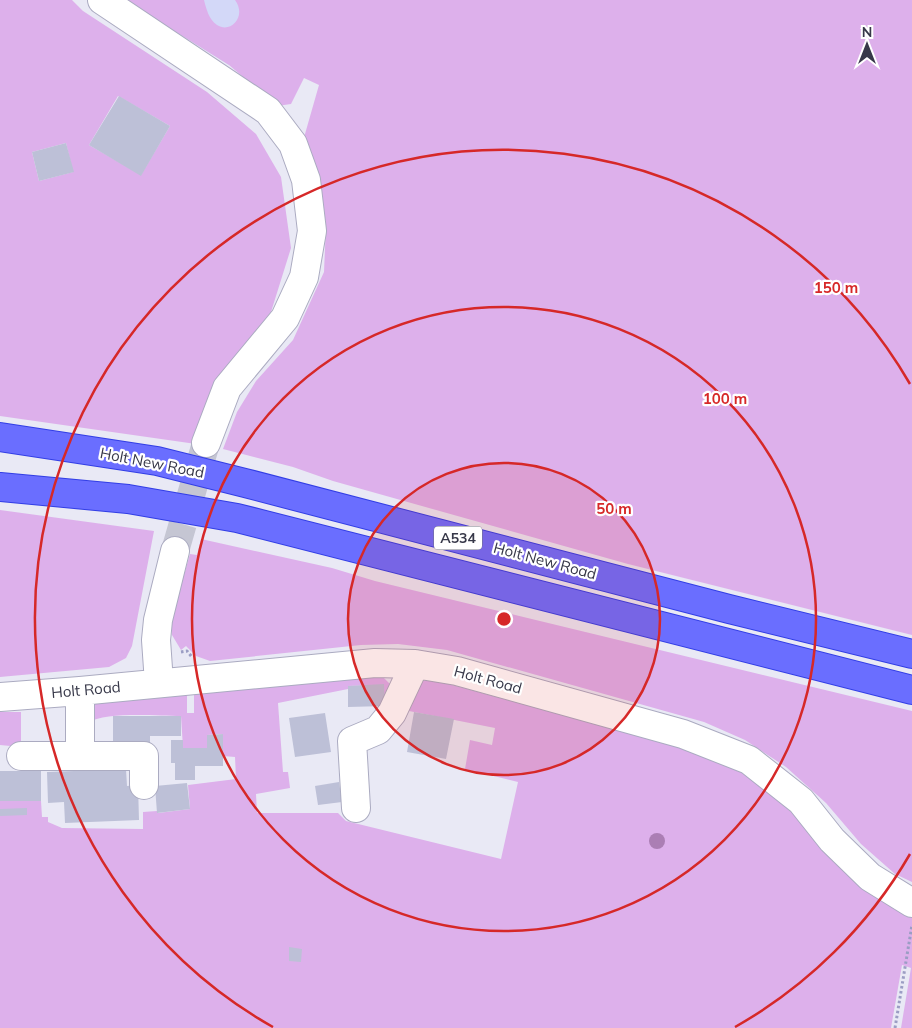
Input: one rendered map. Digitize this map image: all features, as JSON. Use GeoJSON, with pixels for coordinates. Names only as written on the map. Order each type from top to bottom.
{"type":"FeatureCollection","features":[{"type":"Feature","properties":{"kind":"highway","name":"Holt New Road"},"geometry":{"type":"LineString","coordinates":[[0,438],[157,461],[739,612],[912,654]]}},
{"type":"Feature","properties":{"kind":"highway","name":"A534"},"geometry":{"type":"LineString","coordinates":[[0,487],[128,499],[237,518],[912,690]]}},
{"type":"Feature","properties":{"kind":"street"},"geometry":{"type":"LineString","coordinates":[[102,0],[268,110],[293,144],[306,180],[312,231],[304,277],[286,318],[227,388],[206,443]]}},
{"type":"Feature","properties":{"kind":"street"},"geometry":{"type":"LineString","coordinates":[[159,684],[156,640],[158,620],[175,551]]}},
{"type":"Feature","properties":{"kind":"street","name":"Holt Road"},"geometry":{"type":"LineString","coordinates":[[0,697],[80,692],[375,663],[415,664],[457,671],[683,734],[748,760],[801,801],[832,840],[870,877],[912,903]]}},
{"type":"Feature","properties":{"kind":"street"},"geometry":{"type":"LineString","coordinates":[[356,808],[352,741],[378,730],[392,713],[415,664]]}},
{"type":"Feature","properties":{"kind":"street"},"geometry":{"type":"LineString","coordinates":[[80,692],[80,756]]}},
{"type":"Feature","properties":{"kind":"street"},"geometry":{"type":"LineString","coordinates":[[21,756],[144,756],[144,785]]}},
{"type":"Feature","properties":{"kind":"path"},"geometry":{"type":"LineString","coordinates":[[895,1028],[912,924]]}},
{"type":"Feature","properties":{"kind":"shaded area"},"geometry":{"type":"Polygon","coordinates":[[[0,0],[72,0],[83,11],[207,92],[256,134],[281,177],[291,248],[271,312],[239,352],[196,444],[0,416],[0,0]],[[118,96],[89,145],[141,175],[170,126],[118,96]],[[66,143],[32,152],[39,181],[73,172],[66,143]]]}},
{"type":"Feature","properties":{"kind":"shaded area"},"geometry":{"type":"Polygon","coordinates":[[[125,0],[255,0],[229,65],[125,0]]]}},
{"type":"Feature","properties":{"kind":"shaded area"},"geometry":{"type":"Polygon","coordinates":[[[125,0],[204,0],[212,20],[217,25],[227,27],[236,22],[238,17],[238,6],[235,0],[912,0],[912,635],[628,564],[333,481],[293,467],[223,449],[237,412],[256,381],[293,340],[324,272],[326,225],[316,172],[303,141],[319,85],[304,78],[291,104],[277,106],[229,65],[125,0]]]}},
{"type":"Feature","properties":{"kind":"shaded area"},"geometry":{"type":"Polygon","coordinates":[[[0,510],[154,531],[132,646],[126,658],[109,667],[0,677],[0,510]]]}},
{"type":"Feature","properties":{"kind":"shaded area"},"geometry":{"type":"Polygon","coordinates":[[[201,539],[332,568],[375,581],[912,711],[912,882],[895,874],[861,844],[826,803],[786,767],[745,740],[704,722],[447,650],[398,644],[361,645],[210,661],[196,656],[186,646],[181,650],[172,635],[171,620],[190,554],[197,555],[201,539]]]}},
{"type":"Feature","properties":{"kind":"shaded area"},"geometry":{"type":"Polygon","coordinates":[[[381,675],[390,684],[392,696],[385,706],[383,685],[348,686],[348,689],[278,703],[283,772],[288,772],[290,788],[256,794],[257,813],[338,813],[346,821],[501,859],[518,782],[465,769],[470,740],[492,745],[495,728],[409,711],[421,681],[434,680],[699,752],[742,773],[793,811],[912,917],[912,1028],[901,1028],[911,968],[902,965],[891,1028],[0,1028],[0,801],[41,801],[42,817],[48,817],[48,822],[62,828],[143,829],[143,812],[157,811],[158,813],[190,809],[188,785],[236,779],[235,757],[223,756],[223,734],[207,735],[207,748],[183,748],[181,716],[119,716],[96,719],[87,723],[92,703],[187,694],[187,713],[194,713],[194,693],[381,675]]]}},
{"type":"Feature","properties":{"kind":"shaded area"},"geometry":{"type":"Polygon","coordinates":[[[0,712],[21,712],[21,747],[0,745],[0,712]]]}},
{"type":"Feature","properties":{"kind":"building"},"geometry":{"type":"Polygon","coordinates":[[[119,96],[170,126],[141,176],[89,145],[119,96]]]}},
{"type":"Feature","properties":{"kind":"building"},"geometry":{"type":"Polygon","coordinates":[[[66,143],[74,172],[39,181],[32,152],[66,143]]]}},
{"type":"Feature","properties":{"kind":"building"},"geometry":{"type":"Polygon","coordinates":[[[384,684],[385,706],[348,707],[348,686],[384,684]]]}},
{"type":"Feature","properties":{"kind":"building"},"geometry":{"type":"Polygon","coordinates":[[[414,712],[454,719],[446,759],[407,752],[414,712]]]}},
{"type":"Feature","properties":{"kind":"building"},"geometry":{"type":"Polygon","coordinates":[[[325,713],[331,752],[295,757],[289,718],[325,713]]]}},
{"type":"Feature","properties":{"kind":"building"},"geometry":{"type":"Polygon","coordinates":[[[113,716],[181,716],[181,736],[150,736],[150,748],[113,748],[113,716]]]}},
{"type":"Feature","properties":{"kind":"building"},"geometry":{"type":"Polygon","coordinates":[[[223,734],[223,766],[195,766],[195,780],[175,780],[175,763],[171,763],[171,740],[183,740],[183,748],[207,748],[207,735],[223,734]]]}},
{"type":"Feature","properties":{"kind":"building"},"geometry":{"type":"Polygon","coordinates":[[[126,769],[127,786],[138,785],[139,820],[65,823],[64,802],[48,803],[47,772],[126,769]]]}},
{"type":"Feature","properties":{"kind":"building"},"geometry":{"type":"Polygon","coordinates":[[[0,771],[41,771],[41,801],[0,801],[0,771]]]}},
{"type":"Feature","properties":{"kind":"building"},"geometry":{"type":"Polygon","coordinates":[[[339,782],[342,802],[318,805],[315,786],[339,782]]]}},
{"type":"Feature","properties":{"kind":"building"},"geometry":{"type":"Polygon","coordinates":[[[187,783],[190,809],[157,813],[155,786],[187,783]]]}},
{"type":"Feature","properties":{"kind":"building"},"geometry":{"type":"Polygon","coordinates":[[[27,808],[27,815],[0,816],[0,809],[27,808]]]}},
{"type":"Feature","properties":{"kind":"building"},"geometry":{"type":"Polygon","coordinates":[[[289,947],[302,949],[301,962],[289,961],[289,947]]]}},
{"type":"Feature","properties":{"kind":"tunnel"},"geometry":{"type":"LineString","coordinates":[[175,551],[206,443]]}}]}
